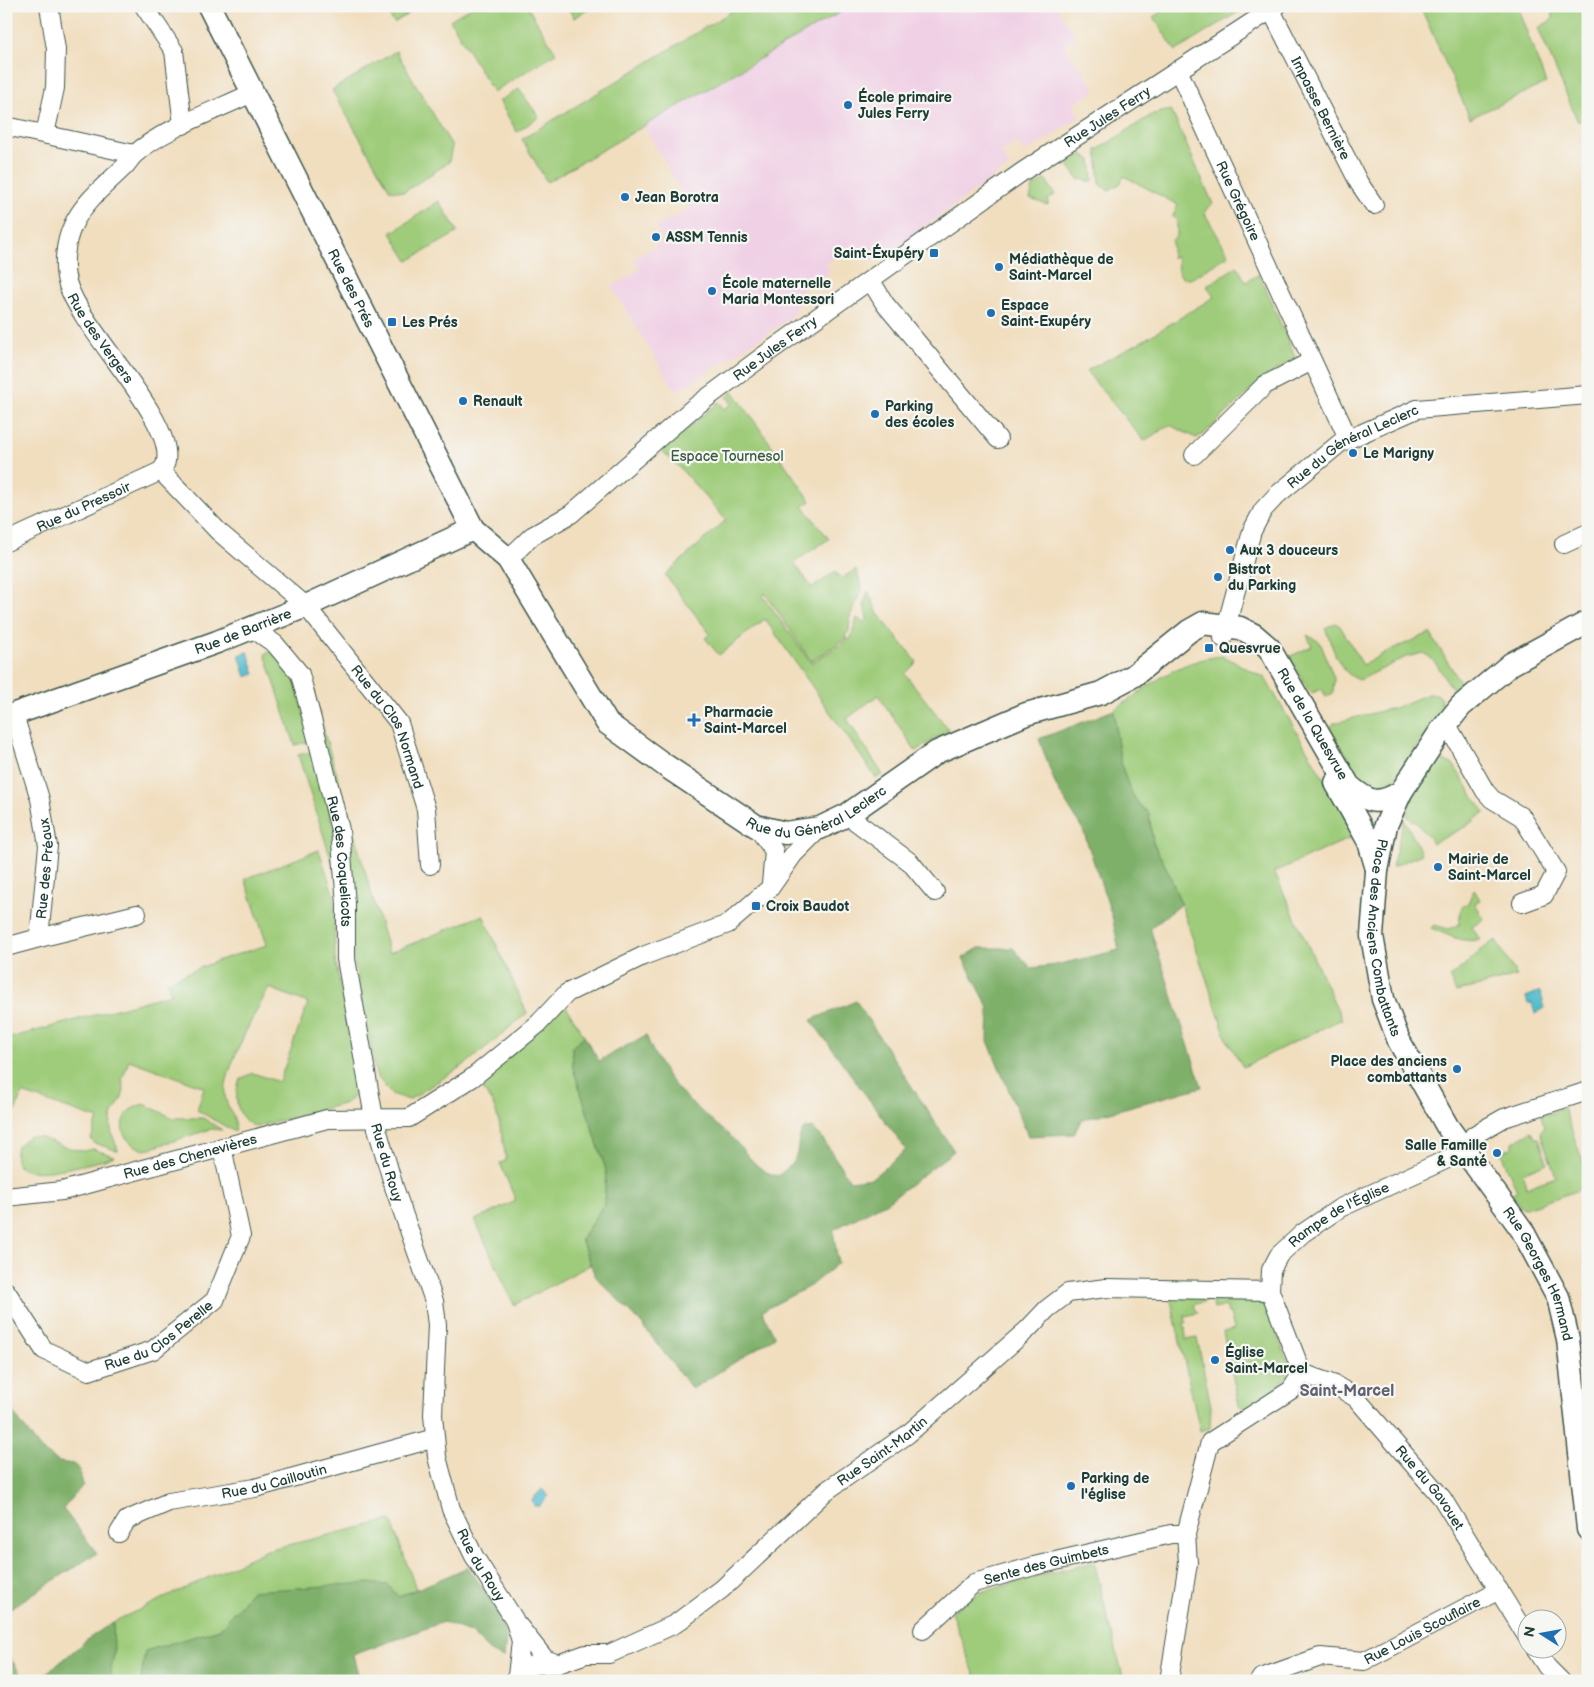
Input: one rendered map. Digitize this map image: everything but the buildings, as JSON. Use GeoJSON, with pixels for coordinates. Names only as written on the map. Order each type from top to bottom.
{"type":"FeatureCollection","features":[{"type":"Feature","properties":{"kind":"street"},"geometry":{"type":"LineString","coordinates":[[46,134],[55,88],[56,49],[49,6]]}},
{"type":"Feature","properties":{"kind":"street"},"geometry":{"type":"LineString","coordinates":[[144,6],[174,51],[183,125]]}},
{"type":"Feature","properties":{"kind":"street","name":"Rue des Prés"},"geometry":{"type":"LineString","coordinates":[[209,6],[474,529],[508,558]]}},
{"type":"Feature","properties":{"kind":"street"},"geometry":{"type":"LineString","coordinates":[[1178,70],[1274,8]]}},
{"type":"Feature","properties":{"kind":"street","name":"Impasse Bernière"},"geometry":{"type":"LineString","coordinates":[[1274,8],[1359,183],[1374,205]]}},
{"type":"Feature","properties":{"kind":"street","name":"Rue Jules Ferry"},"geometry":{"type":"LineString","coordinates":[[508,558],[532,536],[571,514],[692,409],[1022,172],[1178,70]]}},
{"type":"Feature","properties":{"kind":"street","name":"Rue Grégoire"},"geometry":{"type":"LineString","coordinates":[[1178,70],[1348,438]]}},
{"type":"Feature","properties":{"kind":"street","name":"Rue des Vergers"},"geometry":{"type":"LineString","coordinates":[[161,471],[166,462],[165,446],[154,418],[82,312],[68,284],[65,262],[73,225],[100,188],[126,166],[134,154],[183,125],[252,93]]}},
{"type":"Feature","properties":{"kind":"street"},"geometry":{"type":"LineString","coordinates":[[6,126],[46,134],[114,152],[134,154]]}},
{"type":"Feature","properties":{"kind":"street"},"geometry":{"type":"LineString","coordinates":[[871,281],[885,304],[998,439]]}},
{"type":"Feature","properties":{"kind":"street"},"geometry":{"type":"LineString","coordinates":[[1194,455],[1265,385],[1312,361]]}},
{"type":"Feature","properties":{"kind":"street","name":"Rue du Général Leclerc"},"geometry":{"type":"LineString","coordinates":[[1224,632],[1252,531],[1263,510],[1276,495],[1348,438],[1417,409],[1588,395]]}},
{"type":"Feature","properties":{"kind":"street"},"geometry":{"type":"LineString","coordinates":[[161,471],[219,532],[306,606]]}},
{"type":"Feature","properties":{"kind":"street","name":"Rue du Pressoir"},"geometry":{"type":"LineString","coordinates":[[6,542],[161,471]]}},
{"type":"Feature","properties":{"kind":"street","name":"Rue de Barrière"},"geometry":{"type":"LineString","coordinates":[[10,716],[218,642],[306,606],[474,529]]}},
{"type":"Feature","properties":{"kind":"street"},"geometry":{"type":"LineString","coordinates":[[1564,544],[1588,533]]}},
{"type":"Feature","properties":{"kind":"street","name":"Rue du Général Leclerc"},"geometry":{"type":"LineString","coordinates":[[508,558],[607,723],[666,766],[756,826],[786,833],[820,828],[847,815],[937,752],[1026,714],[1101,693],[1133,676],[1179,640]]}},
{"type":"Feature","properties":{"kind":"street","name":"Rue du Clos Normand"},"geometry":{"type":"LineString","coordinates":[[306,606],[399,723],[426,809],[430,865]]}},
{"type":"Feature","properties":{"kind":"street","name":"Place des Anciens Combattants"},"geometry":{"type":"LineString","coordinates":[[1465,1151],[1399,1041],[1383,998],[1372,936],[1377,871],[1386,825],[1401,792],[1446,723],[1462,706],[1511,664],[1588,622]]}},
{"type":"Feature","properties":{"kind":"street","name":"Rue des Coquelicots"},"geometry":{"type":"LineString","coordinates":[[252,628],[275,644],[300,674],[340,830],[346,904],[346,959],[374,1118]]}},
{"type":"Feature","properties":{"kind":"street","name":"Rue de la Quesvrue"},"geometry":{"type":"LineString","coordinates":[[1179,640],[1224,632],[1254,635],[1269,648],[1349,786],[1361,796],[1376,802],[1390,799],[1401,792]]}},
{"type":"Feature","properties":{"kind":"street","name":"Rue de la Quesvrue"},"geometry":{"type":"LineString","coordinates":[[1224,632],[1230,638],[1248,646],[1263,661],[1355,815],[1368,842],[1377,871]]}},
{"type":"Feature","properties":{"kind":"street","name":"Rue des Préaux"},"geometry":{"type":"LineString","coordinates":[[10,716],[40,799],[48,846],[39,938]]}},
{"type":"Feature","properties":{"kind":"street"},"geometry":{"type":"LineString","coordinates":[[1446,723],[1485,791],[1492,799],[1522,818],[1556,872],[1544,895],[1522,903]]}},
{"type":"Feature","properties":{"kind":"street"},"geometry":{"type":"LineString","coordinates":[[847,815],[910,862],[935,892]]}},
{"type":"Feature","properties":{"kind":"street"},"geometry":{"type":"LineString","coordinates":[[1355,815],[1366,823],[1386,825]]}},
{"type":"Feature","properties":{"kind":"street"},"geometry":{"type":"LineString","coordinates":[[756,826],[774,850],[770,888]]}},
{"type":"Feature","properties":{"kind":"street","name":"Rue du Rouy"},"geometry":{"type":"LineString","coordinates":[[558,1664],[546,1659],[514,1619],[474,1556],[451,1509],[437,1456],[433,1414],[437,1325],[434,1301],[394,1186],[374,1118],[409,1118],[472,1078],[538,1024],[567,993],[643,956],[728,924],[770,888],[793,855],[820,828]]}},
{"type":"Feature","properties":{"kind":"street","name":"Rue des Préaux"},"geometry":{"type":"LineString","coordinates":[[6,947],[137,914]]}},
{"type":"Feature","properties":{"kind":"street"},"geometry":{"type":"LineString","coordinates":[[1465,1151],[1474,1135],[1504,1118],[1588,1091]]}},
{"type":"Feature","properties":{"kind":"street","name":"Rue des Chenevières"},"geometry":{"type":"LineString","coordinates":[[6,1197],[62,1191],[327,1119],[374,1118]]}},
{"type":"Feature","properties":{"kind":"street","name":"Rue du Clos Perelle"},"geometry":{"type":"LineString","coordinates":[[6,1291],[44,1350],[89,1371],[154,1350],[214,1300],[241,1236],[222,1147]]}},
{"type":"Feature","properties":{"kind":"street","name":"Rampe de l'Église"},"geometry":{"type":"LineString","coordinates":[[1270,1291],[1271,1270],[1279,1255],[1303,1233],[1340,1208],[1465,1151]]}},
{"type":"Feature","properties":{"kind":"street","name":"Rue Georges Hermand"},"geometry":{"type":"LineString","coordinates":[[1465,1151],[1522,1230],[1558,1296],[1568,1339],[1588,1529]]}},
{"type":"Feature","properties":{"kind":"street","name":"Rue Saint-Martin"},"geometry":{"type":"LineString","coordinates":[[516,1678],[533,1665],[558,1664],[586,1654],[609,1654],[675,1624],[722,1589],[826,1491],[908,1434],[1028,1329],[1047,1309],[1068,1293],[1106,1288],[1270,1291]]}},
{"type":"Feature","properties":{"kind":"street"},"geometry":{"type":"LineString","coordinates":[[1169,1681],[1188,1563],[1186,1534],[1210,1442],[1291,1390],[1302,1373],[1270,1291]]}},
{"type":"Feature","properties":{"kind":"street","name":"Rue du Gavouet"},"geometry":{"type":"LineString","coordinates":[[1302,1373],[1334,1385],[1356,1398],[1442,1498],[1516,1618]]}},
{"type":"Feature","properties":{"kind":"street","name":"Rue du Cailloutin"},"geometry":{"type":"LineString","coordinates":[[119,1533],[127,1520],[169,1502],[255,1488],[435,1438]]}},
{"type":"Feature","properties":{"kind":"street","name":"Sente des Guimbets"},"geometry":{"type":"LineString","coordinates":[[923,1630],[974,1583],[1034,1566],[1171,1534],[1186,1534]]}},
{"type":"Feature","properties":{"kind":"street","name":"Rue Louis Scouflaire"},"geometry":{"type":"LineString","coordinates":[[1259,1681],[1261,1678],[1320,1657],[1364,1661],[1499,1590]]}},
{"type":"Feature","properties":{"kind":"street","name":"Rue du Rouy"},"geometry":{"type":"LineString","coordinates":[[514,1619],[521,1641],[516,1678]]}},
{"type":"Feature","properties":{"kind":"street"},"geometry":{"type":"LineString","coordinates":[[1542,1660],[1561,1681]]}},
{"type":"Feature","properties":{"kind":"shaded area"},"geometry":{"type":"Polygon","coordinates":[[[851,6],[1056,6],[1075,36],[1064,45],[1096,90],[1073,105],[1080,117],[1025,153],[1017,142],[1001,152],[1009,166],[878,260],[869,261],[850,248],[826,264],[830,272],[795,294],[798,306],[795,313],[786,321],[676,392],[612,287],[640,269],[634,258],[664,242],[656,227],[691,208],[644,126],[851,6]]]}},
{"type":"Feature","properties":{"kind":"green space"},"geometry":{"type":"Polygon","coordinates":[[[384,6],[420,6],[394,23],[384,6]]]}},
{"type":"Feature","properties":{"kind":"green space"},"geometry":{"type":"Polygon","coordinates":[[[473,6],[527,6],[556,53],[493,92],[450,20],[473,6]]]}},
{"type":"Feature","properties":{"kind":"green space"},"geometry":{"type":"Polygon","coordinates":[[[567,6],[594,6],[574,18],[567,6]]]}},
{"type":"Feature","properties":{"kind":"green space"},"geometry":{"type":"Polygon","coordinates":[[[732,6],[851,6],[547,182],[522,139],[734,10],[732,6]]]}},
{"type":"Feature","properties":{"kind":"green space"},"geometry":{"type":"Polygon","coordinates":[[[1169,6],[1248,6],[1176,51],[1153,17],[1169,6]]]}},
{"type":"Feature","properties":{"kind":"green space"},"geometry":{"type":"Polygon","coordinates":[[[1420,6],[1517,6],[1546,83],[1470,118],[1420,6]]]}},
{"type":"Feature","properties":{"kind":"green space"},"geometry":{"type":"Polygon","coordinates":[[[1552,6],[1588,6],[1588,116],[1578,122],[1538,28],[1553,19],[1552,6]]]}},
{"type":"Feature","properties":{"kind":"green space"},"geometry":{"type":"Polygon","coordinates":[[[396,51],[452,146],[449,162],[404,192],[390,190],[332,90],[396,51]]]}},
{"type":"Feature","properties":{"kind":"green space"},"geometry":{"type":"Polygon","coordinates":[[[519,89],[539,117],[517,132],[499,101],[519,89]]]}},
{"type":"Feature","properties":{"kind":"green space"},"geometry":{"type":"Polygon","coordinates":[[[1171,110],[1213,204],[1206,209],[1205,214],[1229,255],[1191,279],[1181,277],[1177,257],[1172,258],[1172,240],[1177,236],[1177,222],[1173,215],[1178,205],[1124,176],[1120,184],[1109,190],[1100,185],[1097,150],[1153,114],[1171,110]]]}},
{"type":"Feature","properties":{"kind":"green space"},"geometry":{"type":"Polygon","coordinates":[[[1082,154],[1091,160],[1093,180],[1091,182],[1079,180],[1068,165],[1082,154]]]}},
{"type":"Feature","properties":{"kind":"green space"},"geometry":{"type":"Polygon","coordinates":[[[1046,180],[1055,195],[1048,199],[1048,205],[1030,199],[1033,187],[1046,180]]]}},
{"type":"Feature","properties":{"kind":"green space"},"geometry":{"type":"Polygon","coordinates":[[[439,201],[458,232],[408,261],[391,233],[439,201]]]}},
{"type":"Feature","properties":{"kind":"green space"},"geometry":{"type":"Polygon","coordinates":[[[1237,266],[1246,282],[1259,274],[1295,357],[1266,376],[1204,434],[1196,438],[1170,425],[1144,441],[1086,371],[1144,340],[1214,297],[1207,286],[1237,266]]]}},
{"type":"Feature","properties":{"kind":"green space","name":"Espace Tournesol"},"geometry":{"type":"Polygon","coordinates":[[[733,391],[811,501],[803,506],[829,539],[794,562],[812,588],[835,572],[841,579],[856,569],[862,589],[850,616],[849,631],[845,636],[847,638],[811,661],[765,593],[763,596],[811,663],[851,638],[857,618],[864,623],[867,619],[864,604],[868,591],[878,614],[917,662],[905,674],[949,730],[916,751],[878,695],[847,719],[883,775],[876,778],[765,619],[719,655],[705,638],[710,634],[665,575],[726,520],[680,468],[661,450],[719,402],[725,409],[732,404],[727,397],[733,391]]]}},
{"type":"Feature","properties":{"kind":"green space"},"geometry":{"type":"Polygon","coordinates":[[[1336,623],[1340,626],[1363,665],[1388,651],[1430,633],[1465,690],[1457,692],[1434,661],[1423,653],[1406,657],[1360,680],[1353,677],[1341,666],[1325,628],[1336,623]]]}},
{"type":"Feature","properties":{"kind":"green space"},"geometry":{"type":"Polygon","coordinates":[[[1307,635],[1320,642],[1334,678],[1333,693],[1326,697],[1322,689],[1312,693],[1309,691],[1291,661],[1291,656],[1312,646],[1307,635]]]}},
{"type":"Feature","properties":{"kind":"green space"},"geometry":{"type":"Polygon","coordinates":[[[275,648],[293,673],[311,741],[295,745],[265,654],[275,648]]]}},
{"type":"Feature","properties":{"kind":"green space"},"geometry":{"type":"Polygon","coordinates":[[[1223,656],[1265,678],[1357,835],[1274,872],[1342,1019],[1243,1067],[1227,1040],[1181,904],[1168,871],[1153,843],[1149,813],[1132,794],[1126,781],[1119,751],[1114,710],[1178,668],[1207,658],[1223,656]]]}},
{"type":"Feature","properties":{"kind":"green space"},"geometry":{"type":"Polygon","coordinates":[[[314,688],[320,718],[389,953],[483,915],[527,1013],[467,1063],[409,1100],[391,1094],[376,1075],[353,955],[310,689],[314,688]]]}},
{"type":"Feature","properties":{"kind":"green space"},"geometry":{"type":"Polygon","coordinates":[[[1428,694],[1437,694],[1441,698],[1442,707],[1440,714],[1388,788],[1371,791],[1358,777],[1330,728],[1334,723],[1397,707],[1428,694]]]}},
{"type":"Feature","properties":{"kind":"green space"},"geometry":{"type":"Polygon","coordinates":[[[1114,710],[1119,751],[1126,781],[1132,794],[1149,813],[1153,843],[1168,871],[1181,904],[1150,928],[1202,1087],[1081,1120],[1074,1134],[1028,1136],[988,1041],[989,1008],[963,958],[979,948],[1013,948],[1031,968],[1056,965],[1119,950],[1112,916],[1083,830],[1056,786],[1039,739],[1114,710]]]}},
{"type":"Feature","properties":{"kind":"green space"},"geometry":{"type":"Polygon","coordinates":[[[314,751],[334,830],[339,884],[298,755],[314,751]]]}},
{"type":"Feature","properties":{"kind":"green space"},"geometry":{"type":"Polygon","coordinates":[[[1434,758],[1453,764],[1485,812],[1465,827],[1433,843],[1418,824],[1406,815],[1411,800],[1434,758]]]}},
{"type":"Feature","properties":{"kind":"green space"},"geometry":{"type":"Polygon","coordinates":[[[1404,819],[1422,854],[1392,867],[1404,819]]]}},
{"type":"Feature","properties":{"kind":"green space"},"geometry":{"type":"Polygon","coordinates":[[[319,850],[334,896],[335,959],[358,1086],[354,1096],[346,1103],[256,1127],[244,1119],[240,1113],[237,1100],[240,1079],[253,1073],[279,1082],[308,1003],[269,988],[242,1039],[227,1081],[225,1097],[235,1122],[235,1132],[197,1110],[204,1087],[129,1060],[122,1080],[124,1091],[111,1120],[112,1132],[118,1151],[94,1143],[91,1139],[98,1119],[22,1093],[6,1137],[6,1039],[171,994],[167,981],[222,959],[267,945],[245,879],[319,850]]]}},
{"type":"Feature","properties":{"kind":"green space"},"geometry":{"type":"Polygon","coordinates":[[[1474,889],[1480,900],[1475,903],[1484,919],[1472,927],[1480,940],[1461,939],[1431,928],[1434,925],[1449,929],[1460,924],[1461,909],[1468,903],[1474,889]]]}},
{"type":"Feature","properties":{"kind":"green space"},"geometry":{"type":"Polygon","coordinates":[[[1496,940],[1517,976],[1456,992],[1449,977],[1483,948],[1496,940]]]}},
{"type":"Feature","properties":{"kind":"green space"},"geometry":{"type":"Polygon","coordinates":[[[856,1001],[954,1151],[887,1202],[833,1230],[838,1263],[810,1286],[762,1311],[775,1337],[692,1389],[641,1323],[595,1276],[581,1239],[604,1204],[606,1170],[573,1068],[572,1047],[584,1036],[599,1061],[646,1035],[662,1068],[671,1081],[763,1170],[778,1176],[784,1171],[796,1156],[802,1132],[804,1129],[812,1128],[821,1136],[850,1181],[872,1178],[906,1150],[811,1020],[856,1001]]]}},
{"type":"Feature","properties":{"kind":"green space"},"geometry":{"type":"Polygon","coordinates":[[[564,1003],[584,1036],[572,1047],[573,1068],[606,1170],[604,1204],[581,1239],[590,1265],[514,1305],[475,1220],[516,1201],[500,1163],[506,1161],[506,1158],[495,1108],[484,1091],[477,1085],[542,1027],[564,1003]]]}},
{"type":"Feature","properties":{"kind":"green space"},"geometry":{"type":"Polygon","coordinates":[[[144,1104],[173,1118],[203,1118],[222,1130],[211,1129],[145,1150],[135,1146],[128,1140],[122,1127],[127,1113],[144,1104]]]}},
{"type":"Feature","properties":{"kind":"green space"},"geometry":{"type":"Polygon","coordinates":[[[1564,1108],[1588,1177],[1588,1187],[1523,1209],[1510,1194],[1517,1191],[1501,1153],[1513,1147],[1513,1142],[1532,1131],[1535,1138],[1539,1138],[1547,1163],[1522,1173],[1527,1187],[1556,1177],[1540,1132],[1544,1127],[1541,1116],[1564,1108]]]}},
{"type":"Feature","properties":{"kind":"green space"},"geometry":{"type":"Polygon","coordinates":[[[29,1136],[40,1137],[65,1147],[84,1151],[93,1149],[114,1156],[105,1160],[59,1170],[24,1170],[17,1163],[16,1151],[17,1146],[29,1136]]]}},
{"type":"Feature","properties":{"kind":"green space"},"geometry":{"type":"Polygon","coordinates":[[[1170,1296],[1256,1301],[1267,1308],[1288,1362],[1288,1375],[1274,1390],[1245,1409],[1239,1405],[1223,1332],[1234,1329],[1230,1313],[1228,1313],[1226,1306],[1214,1309],[1212,1300],[1195,1304],[1194,1306],[1198,1313],[1185,1316],[1186,1323],[1183,1324],[1185,1326],[1186,1340],[1197,1338],[1211,1406],[1210,1428],[1200,1431],[1170,1296]]]}},
{"type":"Feature","properties":{"kind":"green space"},"geometry":{"type":"Polygon","coordinates":[[[6,1403],[41,1450],[59,1462],[73,1464],[79,1469],[83,1485],[63,1509],[97,1553],[6,1611],[6,1403]]]}},
{"type":"Feature","properties":{"kind":"green space"},"geometry":{"type":"Polygon","coordinates":[[[391,1520],[416,1589],[398,1597],[234,1611],[220,1629],[145,1651],[141,1681],[109,1681],[114,1654],[113,1622],[267,1550],[391,1520]]]}},
{"type":"Feature","properties":{"kind":"green space"},"geometry":{"type":"Polygon","coordinates":[[[1094,1562],[1124,1681],[977,1681],[951,1612],[981,1592],[1094,1562]]]}},
{"type":"Feature","properties":{"kind":"green space"},"geometry":{"type":"Polygon","coordinates":[[[468,1567],[496,1608],[506,1637],[504,1658],[492,1653],[470,1632],[443,1622],[353,1655],[360,1681],[141,1681],[145,1651],[220,1629],[252,1591],[368,1583],[388,1585],[399,1597],[468,1567]]]}},
{"type":"Feature","properties":{"kind":"green space"},"geometry":{"type":"Polygon","coordinates":[[[113,1622],[114,1654],[109,1681],[38,1681],[88,1639],[113,1622]]]}},
{"type":"Feature","properties":{"kind":"green space"},"geometry":{"type":"Polygon","coordinates":[[[6,1651],[25,1681],[6,1681],[6,1651]]]}},
{"type":"Feature","properties":{"kind":"water"},"geometry":{"type":"Polygon","coordinates":[[[248,652],[255,674],[246,677],[239,655],[248,652]]]}},
{"type":"Feature","properties":{"kind":"water"},"geometry":{"type":"Polygon","coordinates":[[[1540,991],[1545,1008],[1535,1014],[1532,1003],[1528,1004],[1526,997],[1540,991]]]}},
{"type":"Feature","properties":{"kind":"water"},"geometry":{"type":"Polygon","coordinates":[[[542,1489],[549,1496],[539,1506],[534,1506],[532,1499],[542,1489]]]}},
{"type":"Feature","properties":{"kind":"place","name":"École primaire Jules Ferry"},"geometry":{"type":"Point","coordinates":[848,105]}},
{"type":"Feature","properties":{"kind":"place","name":"Jean Borotra"},"geometry":{"type":"Point","coordinates":[625,197]}},
{"type":"Feature","properties":{"kind":"place","name":"ASSM Tennis"},"geometry":{"type":"Point","coordinates":[656,237]}},
{"type":"Feature","properties":{"kind":"place","name":"Saint-Éxupéry"},"geometry":{"type":"Point","coordinates":[934,253]}},
{"type":"Feature","properties":{"kind":"place","name":"Médiathèque de Saint-Marcel"},"geometry":{"type":"Point","coordinates":[999,267]}},
{"type":"Feature","properties":{"kind":"place","name":"École maternelle Maria Montessori"},"geometry":{"type":"Point","coordinates":[712,291]}},
{"type":"Feature","properties":{"kind":"place","name":"Espace Saint-Exupéry"},"geometry":{"type":"Point","coordinates":[991,313]}},
{"type":"Feature","properties":{"kind":"place","name":"Les Prés"},"geometry":{"type":"Point","coordinates":[392,322]}},
{"type":"Feature","properties":{"kind":"place","name":"Renault"},"geometry":{"type":"Point","coordinates":[463,401]}},
{"type":"Feature","properties":{"kind":"place","name":"Parking des écoles"},"geometry":{"type":"Point","coordinates":[875,414]}},
{"type":"Feature","properties":{"kind":"place","name":"Le Marigny"},"geometry":{"type":"Point","coordinates":[1353,453]}},
{"type":"Feature","properties":{"kind":"place","name":"Aux 3 douceurs"},"geometry":{"type":"Point","coordinates":[1230,550]}},
{"type":"Feature","properties":{"kind":"place","name":"Bistrot du Parking"},"geometry":{"type":"Point","coordinates":[1218,577]}},
{"type":"Feature","properties":{"kind":"place","name":"Quesvrue"},"geometry":{"type":"Point","coordinates":[1209,648]}},
{"type":"Feature","properties":{"kind":"place","name":"Pharmacie Saint-Marcel"},"geometry":{"type":"Point","coordinates":[694,720]}},
{"type":"Feature","properties":{"kind":"place","name":"Mairie de Saint-Marcel"},"geometry":{"type":"Point","coordinates":[1438,867]}},
{"type":"Feature","properties":{"kind":"place","name":"Croix Baudot"},"geometry":{"type":"Point","coordinates":[756,906]}},
{"type":"Feature","properties":{"kind":"place","name":"Place des anciens combattants"},"geometry":{"type":"Point","coordinates":[1457,1069]}},
{"type":"Feature","properties":{"kind":"place","name":"Salle Famille & Santé"},"geometry":{"type":"Point","coordinates":[1497,1153]}},
{"type":"Feature","properties":{"kind":"place","name":"Église Saint-Marcel"},"geometry":{"type":"Point","coordinates":[1215,1360]}},
{"type":"Feature","properties":{"kind":"place","name":"Parking de l'église"},"geometry":{"type":"Point","coordinates":[1071,1486]}},
{"type":"Feature","properties":{"kind":"district","name":"Saint-Marcel"},"geometry":{"type":"Point","coordinates":[1347,1391]}}]}
